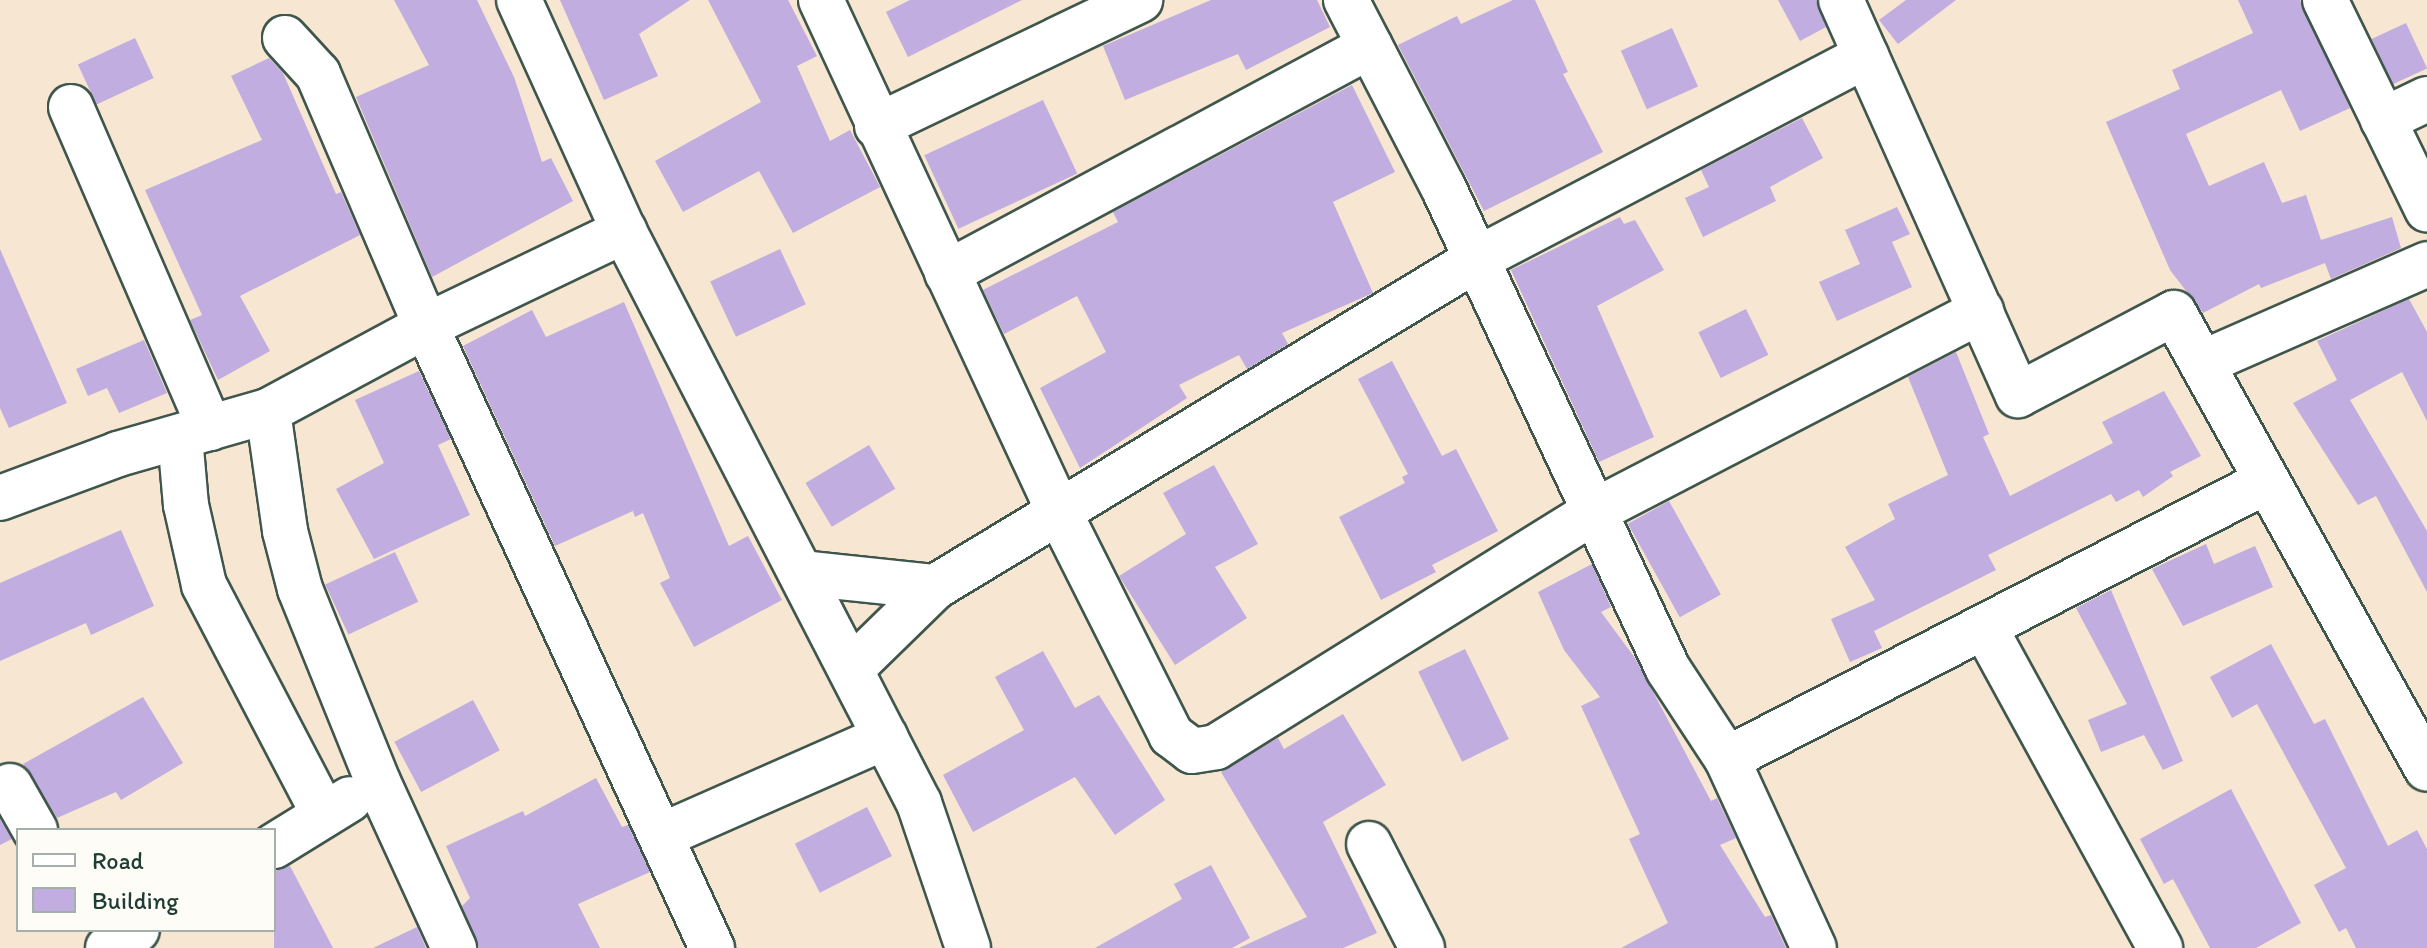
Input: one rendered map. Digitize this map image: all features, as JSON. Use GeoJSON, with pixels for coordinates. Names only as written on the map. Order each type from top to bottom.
{"type":"FeatureCollection","features":[{"type":"Feature","properties":{"kind":"street"},"geometry":{"type":"LineString","coordinates":[[519,0],[624,231],[919,803],[968,948]]}},
{"type":"Feature","properties":{"kind":"street"},"geometry":{"type":"LineString","coordinates":[[821,0],[1059,512],[1171,735],[1192,751],[1216,747],[1595,511],[1981,311]]}},
{"type":"Feature","properties":{"kind":"street"},"geometry":{"type":"LineString","coordinates":[[1346,0],[1477,259],[1668,669],[1727,759],[1814,948]]}},
{"type":"Feature","properties":{"kind":"street"},"geometry":{"type":"LineString","coordinates":[[2325,0],[2427,209]]}},
{"type":"Feature","properties":{"kind":"street"},"geometry":{"type":"LineString","coordinates":[[877,126],[1122,4]]}},
{"type":"Feature","properties":{"kind":"street"},"geometry":{"type":"LineString","coordinates":[[1854,4],[1866,56],[2018,395],[2174,313],[2258,338]]}},
{"type":"Feature","properties":{"kind":"street"},"geometry":{"type":"LineString","coordinates":[[285,38],[318,74],[426,326],[663,835],[712,948]]}},
{"type":"Feature","properties":{"kind":"street"},"geometry":{"type":"LineString","coordinates":[[947,273],[1370,46]]}},
{"type":"Feature","properties":{"kind":"street"},"geometry":{"type":"LineString","coordinates":[[851,669],[935,587],[1477,259],[1866,56]]}},
{"type":"Feature","properties":{"kind":"street"},"geometry":{"type":"LineString","coordinates":[[2383,120],[2427,99]]}},
{"type":"Feature","properties":{"kind":"street"},"geometry":{"type":"LineString","coordinates":[[71,107],[195,432],[186,505],[204,585],[324,815]]}},
{"type":"Feature","properties":{"kind":"street"},"geometry":{"type":"LineString","coordinates":[[0,498],[195,432],[268,411],[426,326],[624,231]]}},
{"type":"Feature","properties":{"kind":"street"},"geometry":{"type":"LineString","coordinates":[[2202,363],[2427,264]]}},
{"type":"Feature","properties":{"kind":"street"},"geometry":{"type":"LineString","coordinates":[[2174,313],[2427,769]]}},
{"type":"Feature","properties":{"kind":"street"},"geometry":{"type":"LineString","coordinates":[[268,411],[285,531],[300,589],[378,782],[454,948]]}},
{"type":"Feature","properties":{"kind":"street"},"geometry":{"type":"LineString","coordinates":[[1727,759],[2267,481]]}},
{"type":"Feature","properties":{"kind":"street"},"geometry":{"type":"LineString","coordinates":[[801,573],[935,587]]}},
{"type":"Feature","properties":{"kind":"street"},"geometry":{"type":"LineString","coordinates":[[1985,628],[2160,948]]}},
{"type":"Feature","properties":{"kind":"street"},"geometry":{"type":"LineString","coordinates":[[663,835],[885,737]]}},
{"type":"Feature","properties":{"kind":"street"},"geometry":{"type":"LineString","coordinates":[[276,845],[378,782]]}},
{"type":"Feature","properties":{"kind":"street"},"geometry":{"type":"LineString","coordinates":[[10,786],[34,828]]}},
{"type":"Feature","properties":{"kind":"street"},"geometry":{"type":"LineString","coordinates":[[1369,844],[1422,948]]}},
{"type":"Feature","properties":{"kind":"street"},"geometry":{"type":"LineString","coordinates":[[108,948],[134,932]]}},
{"type":"Feature","properties":{"kind":"building"},"geometry":{"type":"Polygon","coordinates":[[[394,0],[477,0],[514,77],[542,162],[551,158],[573,201],[432,277],[356,97],[429,65],[394,0]]]}},
{"type":"Feature","properties":{"kind":"building"},"geometry":{"type":"Polygon","coordinates":[[[560,0],[690,0],[639,34],[658,76],[604,100],[560,0]]]}},
{"type":"Feature","properties":{"kind":"building"},"geometry":{"type":"Polygon","coordinates":[[[708,0],[788,0],[817,56],[797,66],[830,141],[850,130],[880,187],[793,233],[759,171],[683,212],[655,161],[761,102],[708,0]]]}},
{"type":"Feature","properties":{"kind":"building"},"geometry":{"type":"Polygon","coordinates":[[[910,0],[1022,0],[908,57],[886,12],[910,0]]]}},
{"type":"Feature","properties":{"kind":"building"},"geometry":{"type":"Polygon","coordinates":[[[1211,0],[1317,0],[1330,27],[1246,70],[1238,54],[1125,100],[1103,46],[1211,0]]]}},
{"type":"Feature","properties":{"kind":"building"},"geometry":{"type":"Polygon","coordinates":[[[1513,0],[1535,0],[1568,72],[1563,74],[1603,152],[1484,211],[1398,45],[1457,16],[1461,24],[1513,0]]]}},
{"type":"Feature","properties":{"kind":"building"},"geometry":{"type":"Polygon","coordinates":[[[1778,0],[1816,0],[1826,27],[1800,41],[1778,0]]]}},
{"type":"Feature","properties":{"kind":"building"},"geometry":{"type":"Polygon","coordinates":[[[1906,0],[1956,0],[1898,44],[1879,20],[1906,0]]]}},
{"type":"Feature","properties":{"kind":"building"},"geometry":{"type":"Polygon","coordinates":[[[2238,0],[2300,0],[2350,108],[2300,131],[2281,90],[2186,134],[2209,186],[2264,162],[2282,203],[2306,195],[2321,240],[2392,217],[2401,248],[2331,279],[2325,263],[2261,288],[2259,284],[2203,313],[2170,270],[2106,122],[2180,89],[2172,70],[2253,33],[2238,0]]]}},
{"type":"Feature","properties":{"kind":"building"},"geometry":{"type":"Polygon","coordinates":[[[2406,23],[2427,68],[2393,84],[2372,39],[2406,23]]]}},
{"type":"Feature","properties":{"kind":"building"},"geometry":{"type":"Polygon","coordinates":[[[1672,28],[1698,86],[1647,109],[1621,51],[1672,28]]]}},
{"type":"Feature","properties":{"kind":"building"},"geometry":{"type":"Polygon","coordinates":[[[135,38],[154,78],[96,105],[78,65],[135,38]]]}},
{"type":"Feature","properties":{"kind":"building"},"geometry":{"type":"Polygon","coordinates":[[[269,58],[283,73],[336,194],[341,192],[360,235],[240,296],[270,351],[218,380],[190,320],[202,315],[145,190],[262,140],[231,76],[269,58]]]}},
{"type":"Feature","properties":{"kind":"building"},"geometry":{"type":"Polygon","coordinates":[[[1352,85],[1395,172],[1333,202],[1373,293],[1282,333],[1288,344],[1247,369],[1239,355],[1179,385],[1187,398],[1080,468],[1040,388],[1106,352],[1077,296],[1004,334],[983,290],[1118,222],[1113,212],[1352,85]]]}},
{"type":"Feature","properties":{"kind":"building"},"geometry":{"type":"Polygon","coordinates":[[[1043,100],[1077,173],[959,229],[924,155],[1043,100]]]}},
{"type":"Feature","properties":{"kind":"building"},"geometry":{"type":"Polygon","coordinates":[[[1802,118],[1823,158],[1770,187],[1776,201],[1703,237],[1685,198],[1709,187],[1701,170],[1802,118]]]}},
{"type":"Feature","properties":{"kind":"building"},"geometry":{"type":"Polygon","coordinates":[[[1897,207],[1910,234],[1892,242],[1912,287],[1837,321],[1819,282],[1860,264],[1845,230],[1897,207]]]}},
{"type":"Feature","properties":{"kind":"building"},"geometry":{"type":"Polygon","coordinates":[[[1620,217],[1624,224],[1635,220],[1664,270],[1597,306],[1654,437],[1599,462],[1511,270],[1620,217]]]}},
{"type":"Feature","properties":{"kind":"building"},"geometry":{"type":"Polygon","coordinates":[[[0,249],[67,403],[9,428],[0,408],[0,249]]]}},
{"type":"Feature","properties":{"kind":"building"},"geometry":{"type":"Polygon","coordinates":[[[780,249],[806,304],[736,337],[710,282],[780,249]]]}},
{"type":"Feature","properties":{"kind":"building"},"geometry":{"type":"Polygon","coordinates":[[[2409,299],[2427,332],[2427,421],[2402,372],[2350,400],[2427,531],[2427,592],[2376,496],[2358,505],[2293,403],[2337,380],[2317,341],[2409,299]]]}},
{"type":"Feature","properties":{"kind":"building"},"geometry":{"type":"Polygon","coordinates":[[[624,302],[729,546],[748,536],[782,600],[694,647],[660,583],[670,578],[643,513],[635,517],[633,511],[555,546],[463,346],[532,310],[546,337],[624,302]]]}},
{"type":"Feature","properties":{"kind":"building"},"geometry":{"type":"Polygon","coordinates":[[[1746,309],[1768,355],[1721,378],[1698,332],[1746,309]]]}},
{"type":"Feature","properties":{"kind":"building"},"geometry":{"type":"Polygon","coordinates":[[[144,340],[167,393],[119,413],[107,388],[88,396],[76,369],[144,340]]]}},
{"type":"Feature","properties":{"kind":"building"},"geometry":{"type":"Polygon","coordinates":[[[1956,352],[1989,434],[1983,437],[2010,496],[2113,443],[2102,422],[2164,391],[2201,456],[2170,472],[2173,476],[2143,497],[2139,490],[2116,502],[2111,494],[1988,555],[1996,570],[1874,631],[1882,648],[1850,662],[1831,619],[1875,600],[1845,547],[1895,519],[1888,504],[1948,475],[1908,377],[1956,352]]]}},
{"type":"Feature","properties":{"kind":"building"},"geometry":{"type":"Polygon","coordinates":[[[1392,361],[1442,456],[1456,449],[1498,531],[1432,565],[1436,572],[1381,600],[1339,517],[1405,483],[1402,477],[1408,474],[1358,379],[1392,361]]]}},
{"type":"Feature","properties":{"kind":"building"},"geometry":{"type":"Polygon","coordinates":[[[419,371],[451,439],[438,445],[470,515],[374,559],[336,489],[384,463],[355,400],[419,371]]]}},
{"type":"Feature","properties":{"kind":"building"},"geometry":{"type":"Polygon","coordinates":[[[869,445],[895,489],[832,527],[806,483],[869,445]]]}},
{"type":"Feature","properties":{"kind":"building"},"geometry":{"type":"Polygon","coordinates":[[[1214,465],[1258,544],[1215,567],[1247,618],[1175,665],[1119,576],[1186,534],[1163,493],[1214,465]]]}},
{"type":"Feature","properties":{"kind":"building"},"geometry":{"type":"Polygon","coordinates":[[[1669,501],[1721,595],[1680,617],[1628,524],[1669,501]]]}},
{"type":"Feature","properties":{"kind":"building"},"geometry":{"type":"Polygon","coordinates":[[[121,530],[154,606],[91,635],[86,623],[0,661],[0,583],[121,530]]]}},
{"type":"Feature","properties":{"kind":"building"},"geometry":{"type":"Polygon","coordinates":[[[2206,544],[2214,564],[2255,546],[2273,587],[2183,626],[2152,569],[2206,544]]]}},
{"type":"Feature","properties":{"kind":"building"},"geometry":{"type":"Polygon","coordinates":[[[395,552],[418,602],[348,634],[325,585],[395,552]]]}},
{"type":"Feature","properties":{"kind":"building"},"geometry":{"type":"Polygon","coordinates":[[[1592,564],[1611,607],[1601,612],[1635,658],[1711,801],[1717,798],[1736,838],[1720,845],[1765,917],[1771,915],[1786,948],[1621,948],[1668,923],[1629,839],[1640,834],[1581,706],[1600,697],[1564,650],[1538,592],[1592,564]]]}},
{"type":"Feature","properties":{"kind":"building"},"geometry":{"type":"Polygon","coordinates":[[[2111,590],[2183,761],[2163,770],[2144,735],[2101,752],[2088,720],[2127,704],[2076,608],[2111,590]]]}},
{"type":"Feature","properties":{"kind":"building"},"geometry":{"type":"Polygon","coordinates":[[[2271,644],[2314,724],[2325,719],[2388,846],[2417,830],[2427,849],[2427,948],[2356,948],[2346,928],[2339,932],[2314,885],[2346,868],[2257,704],[2232,718],[2210,677],[2271,644]]]}},
{"type":"Feature","properties":{"kind":"building"},"geometry":{"type":"Polygon","coordinates":[[[1465,649],[1509,739],[1462,762],[1418,672],[1465,649]]]}},
{"type":"Feature","properties":{"kind":"building"},"geometry":{"type":"Polygon","coordinates":[[[1043,651],[1075,708],[1099,695],[1165,800],[1115,835],[1075,777],[973,832],[943,775],[1024,730],[995,677],[1043,651]]]}},
{"type":"Feature","properties":{"kind":"building"},"geometry":{"type":"Polygon","coordinates":[[[143,697],[183,763],[121,800],[116,792],[57,818],[23,764],[143,697]]]}},
{"type":"Feature","properties":{"kind":"building"},"geometry":{"type":"Polygon","coordinates":[[[473,700],[500,750],[421,792],[394,742],[473,700]]]}},
{"type":"Feature","properties":{"kind":"building"},"geometry":{"type":"Polygon","coordinates":[[[1343,714],[1386,785],[1323,822],[1377,933],[1343,948],[1239,948],[1307,917],[1221,772],[1278,738],[1284,749],[1343,714]]]}},
{"type":"Feature","properties":{"kind":"building"},"geometry":{"type":"Polygon","coordinates":[[[596,778],[622,827],[628,825],[650,872],[578,904],[600,948],[479,948],[462,906],[470,898],[446,846],[523,811],[525,816],[596,778]]]}},
{"type":"Feature","properties":{"kind":"building"},"geometry":{"type":"Polygon","coordinates":[[[2231,789],[2301,923],[2256,948],[2210,948],[2173,879],[2164,884],[2140,839],[2231,789]]]}},
{"type":"Feature","properties":{"kind":"building"},"geometry":{"type":"Polygon","coordinates":[[[867,807],[892,856],[820,893],[795,844],[867,807]]]}},
{"type":"Feature","properties":{"kind":"building"},"geometry":{"type":"Polygon","coordinates":[[[0,819],[12,839],[0,845],[0,819]]]}},
{"type":"Feature","properties":{"kind":"building"},"geometry":{"type":"Polygon","coordinates":[[[1211,865],[1250,938],[1232,948],[1095,948],[1182,899],[1174,884],[1211,865]]]}},
{"type":"Feature","properties":{"kind":"building"},"geometry":{"type":"Polygon","coordinates":[[[290,866],[333,948],[274,948],[276,870],[290,866]]]}},
{"type":"Feature","properties":{"kind":"building"},"geometry":{"type":"Polygon","coordinates":[[[417,927],[426,948],[373,948],[417,927]]]}}]}
